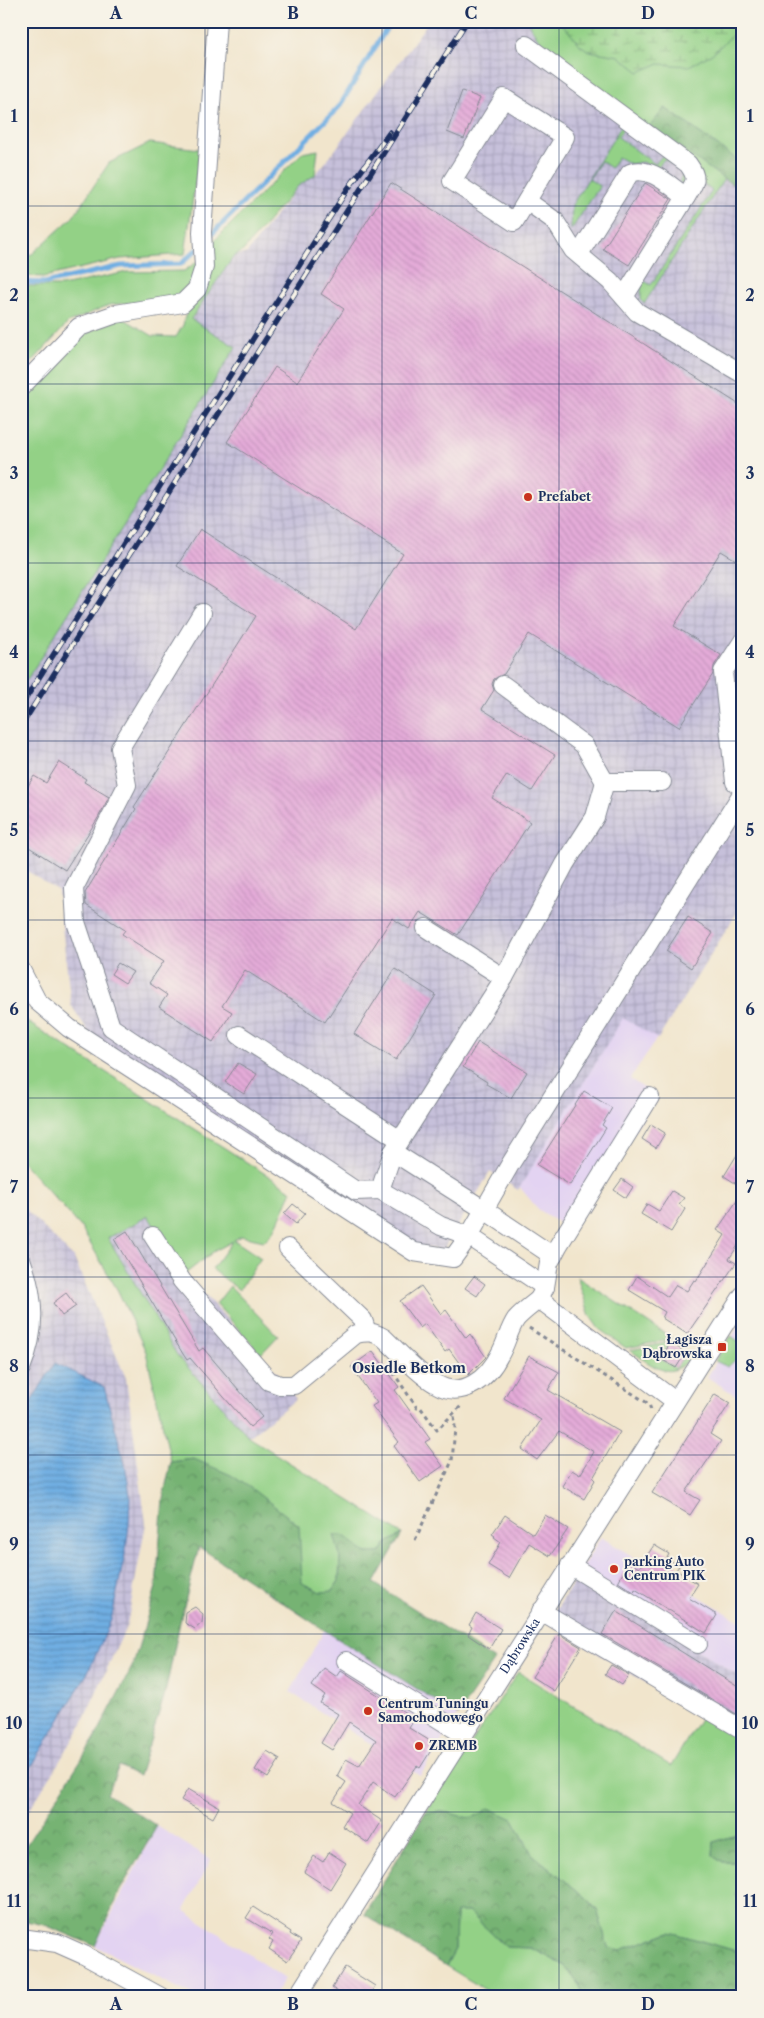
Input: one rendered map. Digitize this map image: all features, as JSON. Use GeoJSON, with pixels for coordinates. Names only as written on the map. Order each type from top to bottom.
{"type":"FeatureCollection","features":[{"type":"Feature","properties":{"kind":"street"},"geometry":{"type":"LineString","coordinates":[[21,387],[80,327],[116,314],[183,303],[197,289],[204,266],[202,232],[217,21]]}},
{"type":"Feature","properties":{"kind":"street"},"geometry":{"type":"LineString","coordinates":[[526,45],[688,164],[695,176],[696,182],[624,297]]}},
{"type":"Feature","properties":{"kind":"street"},"geometry":{"type":"LineString","coordinates":[[504,98],[565,137],[527,201],[514,222],[452,181],[504,98]]}},
{"type":"Feature","properties":{"kind":"street"},"geometry":{"type":"LineString","coordinates":[[578,254],[630,173],[639,170],[650,173],[686,197]]}},
{"type":"Feature","properties":{"kind":"street"},"geometry":{"type":"LineString","coordinates":[[527,201],[555,221],[573,250],[610,281],[637,312],[743,374]]}},
{"type":"Feature","properties":{"kind":"street"},"geometry":{"type":"LineString","coordinates":[[202,613],[120,748],[127,785],[74,888],[76,922],[111,1027],[356,1191],[380,1190],[442,1226],[469,1236],[675,1401]]}},
{"type":"Feature","properties":{"kind":"street"},"geometry":{"type":"LineString","coordinates":[[21,970],[37,1001],[69,1028],[414,1252],[453,1258],[469,1236],[483,1209],[743,790],[735,782],[723,672],[743,641]]}},
{"type":"Feature","properties":{"kind":"street"},"geometry":{"type":"LineString","coordinates":[[380,1190],[397,1146],[504,978],[565,864],[594,816],[605,782],[584,745],[503,685]]}},
{"type":"Feature","properties":{"kind":"street"},"geometry":{"type":"LineString","coordinates":[[605,782],[662,782]]}},
{"type":"Feature","properties":{"kind":"street"},"geometry":{"type":"LineString","coordinates":[[426,928],[504,978]]}},
{"type":"Feature","properties":{"kind":"street"},"geometry":{"type":"LineString","coordinates":[[239,1035],[483,1209],[553,1256]]}},
{"type":"Feature","properties":{"kind":"street"},"geometry":{"type":"LineString","coordinates":[[153,1236],[182,1281],[269,1381],[280,1386],[294,1385],[356,1334],[367,1332],[384,1338],[436,1385],[454,1390],[462,1389],[476,1384],[490,1372],[516,1319],[542,1293],[549,1263],[650,1096]]}},
{"type":"Feature","properties":{"kind":"street"},"geometry":{"type":"LineString","coordinates":[[288,1248],[363,1320],[367,1332]]}},
{"type":"Feature","properties":{"kind":"street"},"geometry":{"type":"LineString","coordinates":[[21,1259],[29,1280],[34,1311],[30,1349],[21,1368]]}},
{"type":"Feature","properties":{"kind":"street","name":"Dąbrowska"},"geometry":{"type":"LineString","coordinates":[[296,1997],[743,1295]]}},
{"type":"Feature","properties":{"kind":"street"},"geometry":{"type":"LineString","coordinates":[[570,1565],[698,1644]]}},
{"type":"Feature","properties":{"kind":"street"},"geometry":{"type":"LineString","coordinates":[[541,1611],[743,1730]]}},
{"type":"Feature","properties":{"kind":"street"},"geometry":{"type":"LineString","coordinates":[[346,1661],[463,1734]]}},
{"type":"Feature","properties":{"kind":"street"},"geometry":{"type":"LineString","coordinates":[[21,1938],[57,1943],[84,1955],[161,1997]]}},
{"type":"Feature","properties":{"kind":"path"},"geometry":{"type":"LineString","coordinates":[[516,1319],[649,1404],[653,1416]]}},
{"type":"Feature","properties":{"kind":"path"},"geometry":{"type":"LineString","coordinates":[[388,1365],[417,1408],[420,1407],[437,1430],[462,1405],[462,1389]]}},
{"type":"Feature","properties":{"kind":"path"},"geometry":{"type":"LineString","coordinates":[[415,1540],[452,1462],[455,1428],[454,1414]]}},
{"type":"Feature","properties":{"kind":"shaded area"},"geometry":{"type":"Polygon","coordinates":[[[429,21],[527,21],[544,48],[743,191],[743,903],[658,1039],[623,1018],[518,1190],[490,1172],[443,1250],[415,1246],[92,1037],[71,1005],[58,891],[21,867],[21,686],[236,347],[191,320],[234,256],[247,253],[298,186],[315,175],[330,157],[429,21]]]}},
{"type":"Feature","properties":{"kind":"shaded area"},"geometry":{"type":"Polygon","coordinates":[[[623,1017],[657,1038],[630,1079],[656,1096],[571,1231],[538,1209],[518,1185],[623,1017]]]}},
{"type":"Feature","properties":{"kind":"shaded area"},"geometry":{"type":"Polygon","coordinates":[[[21,1205],[74,1258],[126,1378],[146,1523],[127,1625],[80,1728],[21,1824],[21,1205]]]}},
{"type":"Feature","properties":{"kind":"shaded area"},"geometry":{"type":"Polygon","coordinates":[[[148,1216],[185,1274],[280,1376],[296,1399],[249,1437],[177,1355],[107,1237],[148,1216]]]}},
{"type":"Feature","properties":{"kind":"shaded area"},"geometry":{"type":"Polygon","coordinates":[[[743,1319],[743,1400],[707,1377],[743,1319]]]}},
{"type":"Feature","properties":{"kind":"shaded area"},"geometry":{"type":"Polygon","coordinates":[[[601,1537],[743,1623],[743,1679],[578,1575],[601,1537]]]}},
{"type":"Feature","properties":{"kind":"shaded area"},"geometry":{"type":"Polygon","coordinates":[[[578,1575],[743,1679],[743,1742],[548,1623],[578,1575]]]}},
{"type":"Feature","properties":{"kind":"shaded area"},"geometry":{"type":"Polygon","coordinates":[[[324,1630],[458,1715],[420,1776],[290,1692],[324,1630]]]}},
{"type":"Feature","properties":{"kind":"shaded area"},"geometry":{"type":"Polygon","coordinates":[[[157,1826],[211,1860],[184,1910],[285,1979],[272,1997],[196,1997],[95,1946],[157,1826]]]}},
{"type":"Feature","properties":{"kind":"green space"},"geometry":{"type":"Polygon","coordinates":[[[527,21],[743,21],[743,164],[665,108],[651,126],[724,179],[644,304],[641,300],[641,279],[651,285],[712,191],[544,48],[527,21]]]}},
{"type":"Feature","properties":{"kind":"green space"},"geometry":{"type":"Polygon","coordinates":[[[560,21],[743,21],[743,28],[739,29],[712,54],[689,66],[658,64],[639,72],[619,56],[589,51],[580,45],[560,21]]]}},
{"type":"Feature","properties":{"kind":"green space"},"geometry":{"type":"Polygon","coordinates":[[[665,108],[743,164],[743,191],[650,126],[665,108]]]}},
{"type":"Feature","properties":{"kind":"green space"},"geometry":{"type":"Polygon","coordinates":[[[622,125],[624,127],[618,137],[655,164],[663,155],[688,173],[684,185],[680,183],[680,180],[684,172],[664,159],[657,169],[643,162],[630,164],[618,157],[611,168],[601,161],[589,179],[600,186],[571,230],[572,205],[622,125]]]}},
{"type":"Feature","properties":{"kind":"green space"},"geometry":{"type":"Polygon","coordinates":[[[150,143],[200,149],[185,254],[120,259],[44,277],[21,276],[21,257],[32,254],[73,217],[109,163],[150,143]]]}},
{"type":"Feature","properties":{"kind":"green space"},"geometry":{"type":"Polygon","coordinates":[[[318,150],[315,175],[298,186],[242,252],[234,256],[191,319],[236,347],[21,689],[21,396],[85,334],[121,317],[153,336],[176,337],[183,325],[187,311],[209,273],[213,242],[302,153],[318,150]]]}},
{"type":"Feature","properties":{"kind":"green space"},"geometry":{"type":"Polygon","coordinates":[[[198,261],[192,284],[176,298],[109,305],[68,323],[21,374],[21,286],[62,286],[127,272],[184,271],[198,261]]]}},
{"type":"Feature","properties":{"kind":"green space"},"geometry":{"type":"Polygon","coordinates":[[[21,1018],[292,1191],[274,1231],[264,1241],[241,1236],[234,1240],[261,1258],[239,1290],[212,1269],[233,1241],[213,1252],[185,1274],[148,1216],[108,1238],[177,1355],[249,1437],[402,1534],[386,1544],[380,1553],[367,1553],[357,1547],[340,1556],[339,1581],[332,1591],[321,1593],[299,1583],[194,1459],[171,1462],[146,1352],[118,1291],[80,1226],[21,1160],[21,1018]]]}},
{"type":"Feature","properties":{"kind":"green space"},"geometry":{"type":"Polygon","coordinates":[[[577,1277],[673,1339],[626,1348],[599,1329],[590,1316],[577,1277]]]}},
{"type":"Feature","properties":{"kind":"green space"},"geometry":{"type":"Polygon","coordinates":[[[230,1286],[278,1336],[261,1354],[216,1304],[230,1286]]]}},
{"type":"Feature","properties":{"kind":"green space"},"geometry":{"type":"Polygon","coordinates":[[[731,1336],[743,1344],[743,1352],[728,1367],[715,1361],[731,1336]]]}},
{"type":"Feature","properties":{"kind":"green space"},"geometry":{"type":"Polygon","coordinates":[[[666,1343],[669,1345],[661,1359],[676,1368],[686,1352],[692,1356],[684,1364],[676,1369],[669,1371],[661,1370],[646,1362],[630,1350],[666,1343]]]}},
{"type":"Feature","properties":{"kind":"green space"},"geometry":{"type":"Polygon","coordinates":[[[194,1459],[231,1475],[299,1525],[302,1583],[321,1592],[332,1591],[339,1581],[340,1556],[334,1535],[343,1535],[366,1553],[380,1553],[386,1544],[402,1534],[374,1583],[495,1660],[458,1715],[324,1630],[199,1547],[180,1622],[165,1694],[139,1776],[119,1766],[107,1794],[157,1826],[119,1892],[95,1946],[45,1925],[21,1920],[21,1853],[95,1738],[133,1665],[156,1587],[163,1498],[171,1462],[194,1459]]]}},
{"type":"Feature","properties":{"kind":"green space"},"geometry":{"type":"Polygon","coordinates":[[[518,1672],[671,1766],[701,1717],[743,1742],[743,1833],[714,1842],[713,1855],[723,1862],[736,1862],[743,1872],[735,1896],[743,1901],[743,1951],[736,1951],[670,1932],[621,1950],[608,1947],[597,1910],[589,1900],[532,1854],[513,1819],[479,1816],[466,1819],[442,1812],[425,1813],[518,1672]]]}},
{"type":"Feature","properties":{"kind":"green space"},"geometry":{"type":"Polygon","coordinates":[[[489,1808],[513,1819],[532,1854],[589,1900],[597,1910],[608,1947],[621,1950],[670,1932],[736,1951],[743,1951],[743,1997],[584,1997],[580,1986],[564,1965],[531,1948],[506,1947],[469,1912],[456,1912],[455,1949],[446,1966],[364,1914],[425,1813],[441,1812],[470,1817],[489,1808]]]}},
{"type":"Feature","properties":{"kind":"green space"},"geometry":{"type":"Polygon","coordinates":[[[743,1833],[743,1872],[736,1862],[723,1862],[713,1855],[714,1842],[743,1833]]]}},
{"type":"Feature","properties":{"kind":"green space"},"geometry":{"type":"Polygon","coordinates":[[[456,1911],[469,1912],[506,1947],[531,1948],[564,1965],[580,1986],[584,1997],[497,1997],[446,1966],[455,1949],[456,1911]]]}},
{"type":"Feature","properties":{"kind":"water"},"geometry":{"type":"Polygon","coordinates":[[[55,1363],[104,1387],[125,1464],[130,1495],[129,1524],[126,1549],[112,1616],[106,1632],[87,1674],[21,1784],[21,1418],[55,1363]]]}},
{"type":"Feature","properties":{"kind":"building"},"geometry":{"type":"Polygon","coordinates":[[[462,91],[480,98],[464,139],[447,132],[462,91]]]}},
{"type":"Feature","properties":{"kind":"building"},"geometry":{"type":"Polygon","coordinates":[[[391,183],[743,407],[743,564],[721,551],[674,626],[721,655],[714,666],[713,674],[679,727],[529,634],[504,674],[494,679],[492,684],[494,690],[482,709],[555,755],[532,791],[507,775],[492,798],[530,822],[458,935],[420,912],[409,929],[392,918],[325,1022],[245,970],[222,1006],[232,1012],[213,1042],[159,1007],[167,995],[149,983],[164,961],[122,934],[125,930],[86,905],[85,893],[136,809],[134,807],[256,616],[177,566],[200,529],[356,629],[403,554],[227,442],[275,367],[297,382],[344,309],[321,294],[391,183]]]}},
{"type":"Feature","properties":{"kind":"building"},"geometry":{"type":"Polygon","coordinates":[[[645,183],[671,199],[629,265],[603,249],[645,183]]]}},
{"type":"Feature","properties":{"kind":"building"},"geometry":{"type":"Polygon","coordinates":[[[59,762],[86,779],[84,782],[109,797],[65,870],[21,842],[21,797],[34,776],[46,783],[59,762]]]}},
{"type":"Feature","properties":{"kind":"building"},"geometry":{"type":"Polygon","coordinates":[[[688,917],[713,933],[691,968],[666,951],[688,917]]]}},
{"type":"Feature","properties":{"kind":"building"},"geometry":{"type":"Polygon","coordinates":[[[118,963],[133,972],[125,983],[111,974],[118,963]]]}},
{"type":"Feature","properties":{"kind":"building"},"geometry":{"type":"Polygon","coordinates":[[[395,969],[436,995],[396,1060],[354,1034],[395,969]]]}},
{"type":"Feature","properties":{"kind":"building"},"geometry":{"type":"Polygon","coordinates":[[[478,1042],[527,1072],[511,1098],[486,1084],[487,1082],[463,1067],[478,1042]]]}},
{"type":"Feature","properties":{"kind":"building"},"geometry":{"type":"Polygon","coordinates":[[[238,1063],[257,1074],[244,1094],[225,1082],[238,1063]]]}},
{"type":"Feature","properties":{"kind":"building"},"geometry":{"type":"Polygon","coordinates":[[[584,1091],[612,1108],[602,1125],[606,1128],[570,1185],[537,1165],[584,1091]]]}},
{"type":"Feature","properties":{"kind":"building"},"geometry":{"type":"Polygon","coordinates":[[[651,1124],[665,1133],[656,1148],[642,1139],[651,1124]]]}},
{"type":"Feature","properties":{"kind":"building"},"geometry":{"type":"Polygon","coordinates":[[[743,1145],[743,1188],[724,1176],[743,1145]]]}},
{"type":"Feature","properties":{"kind":"building"},"geometry":{"type":"Polygon","coordinates":[[[622,1179],[633,1187],[626,1198],[614,1190],[622,1179]]]}},
{"type":"Feature","properties":{"kind":"building"},"geometry":{"type":"Polygon","coordinates":[[[672,1191],[684,1198],[679,1204],[685,1209],[671,1232],[641,1214],[647,1204],[659,1211],[672,1191]]]}},
{"type":"Feature","properties":{"kind":"building"},"geometry":{"type":"Polygon","coordinates":[[[743,1192],[743,1238],[729,1259],[736,1263],[687,1334],[662,1318],[665,1312],[629,1290],[637,1276],[668,1297],[676,1285],[687,1291],[694,1280],[696,1281],[725,1235],[717,1230],[743,1192]]]}},
{"type":"Feature","properties":{"kind":"building"},"geometry":{"type":"Polygon","coordinates":[[[293,1204],[305,1213],[296,1224],[284,1214],[293,1204]]]}},
{"type":"Feature","properties":{"kind":"building"},"geometry":{"type":"Polygon","coordinates":[[[127,1231],[199,1351],[203,1348],[262,1417],[250,1427],[190,1358],[187,1360],[183,1354],[114,1239],[127,1231]]]}},
{"type":"Feature","properties":{"kind":"building"},"geometry":{"type":"Polygon","coordinates":[[[474,1276],[485,1284],[477,1296],[465,1288],[474,1276]]]}},
{"type":"Feature","properties":{"kind":"building"},"geometry":{"type":"Polygon","coordinates":[[[421,1286],[441,1314],[446,1310],[466,1338],[470,1334],[486,1357],[468,1375],[449,1349],[445,1352],[425,1324],[420,1328],[400,1301],[421,1286]]]}},
{"type":"Feature","properties":{"kind":"building"},"geometry":{"type":"Polygon","coordinates":[[[66,1293],[76,1306],[62,1316],[53,1303],[66,1293]]]}},
{"type":"Feature","properties":{"kind":"building"},"geometry":{"type":"Polygon","coordinates":[[[670,1343],[686,1352],[676,1368],[661,1359],[670,1343]]]}},
{"type":"Feature","properties":{"kind":"building"},"geometry":{"type":"Polygon","coordinates":[[[373,1351],[399,1387],[395,1390],[430,1439],[425,1442],[443,1466],[420,1482],[394,1446],[399,1442],[372,1406],[377,1403],[351,1367],[373,1351]]]}},
{"type":"Feature","properties":{"kind":"building"},"geometry":{"type":"Polygon","coordinates":[[[529,1356],[559,1372],[548,1390],[620,1432],[593,1478],[595,1480],[584,1499],[562,1486],[572,1470],[580,1475],[594,1452],[559,1431],[537,1460],[522,1449],[541,1420],[504,1398],[529,1356]]]}},
{"type":"Feature","properties":{"kind":"building"},"geometry":{"type":"Polygon","coordinates":[[[715,1394],[730,1403],[710,1434],[721,1441],[686,1492],[700,1500],[690,1515],[652,1493],[715,1394]]]}},
{"type":"Feature","properties":{"kind":"building"},"geometry":{"type":"Polygon","coordinates":[[[505,1515],[533,1534],[545,1515],[568,1529],[550,1556],[529,1543],[509,1578],[488,1565],[501,1542],[492,1534],[505,1515]]]}},
{"type":"Feature","properties":{"kind":"building"},"geometry":{"type":"Polygon","coordinates":[[[654,1545],[669,1554],[667,1558],[679,1566],[676,1570],[698,1584],[689,1598],[717,1615],[706,1633],[635,1589],[634,1592],[618,1582],[629,1562],[639,1568],[654,1545]]]}},
{"type":"Feature","properties":{"kind":"building"},"geometry":{"type":"Polygon","coordinates":[[[195,1607],[203,1614],[202,1623],[195,1629],[185,1623],[186,1612],[195,1607]]]}},
{"type":"Feature","properties":{"kind":"building"},"geometry":{"type":"Polygon","coordinates":[[[616,1611],[743,1690],[743,1718],[602,1634],[616,1611]]]}},
{"type":"Feature","properties":{"kind":"building"},"geometry":{"type":"Polygon","coordinates":[[[476,1613],[501,1629],[489,1649],[468,1635],[472,1627],[469,1625],[476,1613]]]}},
{"type":"Feature","properties":{"kind":"building"},"geometry":{"type":"Polygon","coordinates":[[[559,1634],[581,1647],[554,1691],[532,1677],[559,1634]]]}},
{"type":"Feature","properties":{"kind":"building"},"geometry":{"type":"Polygon","coordinates":[[[611,1665],[629,1675],[622,1685],[605,1674],[611,1665]]]}},
{"type":"Feature","properties":{"kind":"building"},"geometry":{"type":"Polygon","coordinates":[[[324,1668],[337,1677],[341,1671],[415,1719],[409,1728],[435,1744],[420,1768],[417,1766],[395,1797],[373,1782],[358,1805],[382,1821],[368,1843],[342,1826],[350,1813],[333,1802],[346,1782],[337,1776],[346,1759],[359,1766],[376,1740],[349,1722],[332,1750],[321,1743],[338,1714],[320,1703],[325,1695],[312,1686],[324,1668]]]}},
{"type":"Feature","properties":{"kind":"building"},"geometry":{"type":"Polygon","coordinates":[[[267,1751],[280,1759],[268,1778],[255,1770],[267,1751]]]}},
{"type":"Feature","properties":{"kind":"building"},"geometry":{"type":"Polygon","coordinates":[[[188,1789],[219,1807],[213,1818],[181,1800],[188,1789]]]}},
{"type":"Feature","properties":{"kind":"building"},"geometry":{"type":"Polygon","coordinates":[[[329,1852],[346,1863],[330,1889],[304,1872],[314,1856],[323,1862],[329,1852]]]}},
{"type":"Feature","properties":{"kind":"building"},"geometry":{"type":"Polygon","coordinates":[[[253,1907],[291,1932],[290,1934],[301,1941],[287,1961],[269,1949],[273,1942],[269,1939],[273,1934],[246,1918],[253,1907]]]}},
{"type":"Feature","properties":{"kind":"building"},"geometry":{"type":"Polygon","coordinates":[[[345,1967],[375,1986],[368,1997],[361,1997],[354,1992],[350,1997],[346,1997],[332,1988],[345,1967]]]}},
{"type":"Feature","properties":{"kind":"waterway"},"geometry":{"type":"LineString","coordinates":[[208,238],[339,107],[391,21]]}},
{"type":"Feature","properties":{"kind":"waterway"},"geometry":{"type":"LineString","coordinates":[[21,282],[45,283],[121,266],[181,264],[196,250]]}},
{"type":"Feature","properties":{"kind":"railway"},"geometry":{"type":"LineString","coordinates":[[21,726],[467,21]]}},
{"type":"Feature","properties":{"kind":"railway"},"geometry":{"type":"LineString","coordinates":[[21,706],[347,190],[390,132]]}},
{"type":"Feature","properties":{"kind":"place","name":"Prefabet"},"geometry":{"type":"Point","coordinates":[528,497]}},
{"type":"Feature","properties":{"kind":"place","name":"Łagisza Dąbrowska"},"geometry":{"type":"Point","coordinates":[722,1347]}},
{"type":"Feature","properties":{"kind":"place","name":"parking Auto Centrum PIK"},"geometry":{"type":"Point","coordinates":[614,1569]}},
{"type":"Feature","properties":{"kind":"place","name":"Centrum Tuningu Samochodowego"},"geometry":{"type":"Point","coordinates":[368,1711]}},
{"type":"Feature","properties":{"kind":"place","name":"ZREMB"},"geometry":{"type":"Point","coordinates":[419,1746]}},
{"type":"Feature","properties":{"kind":"district","name":"Osiedle Betkom"},"geometry":{"type":"Point","coordinates":[409,1368]}}]}
